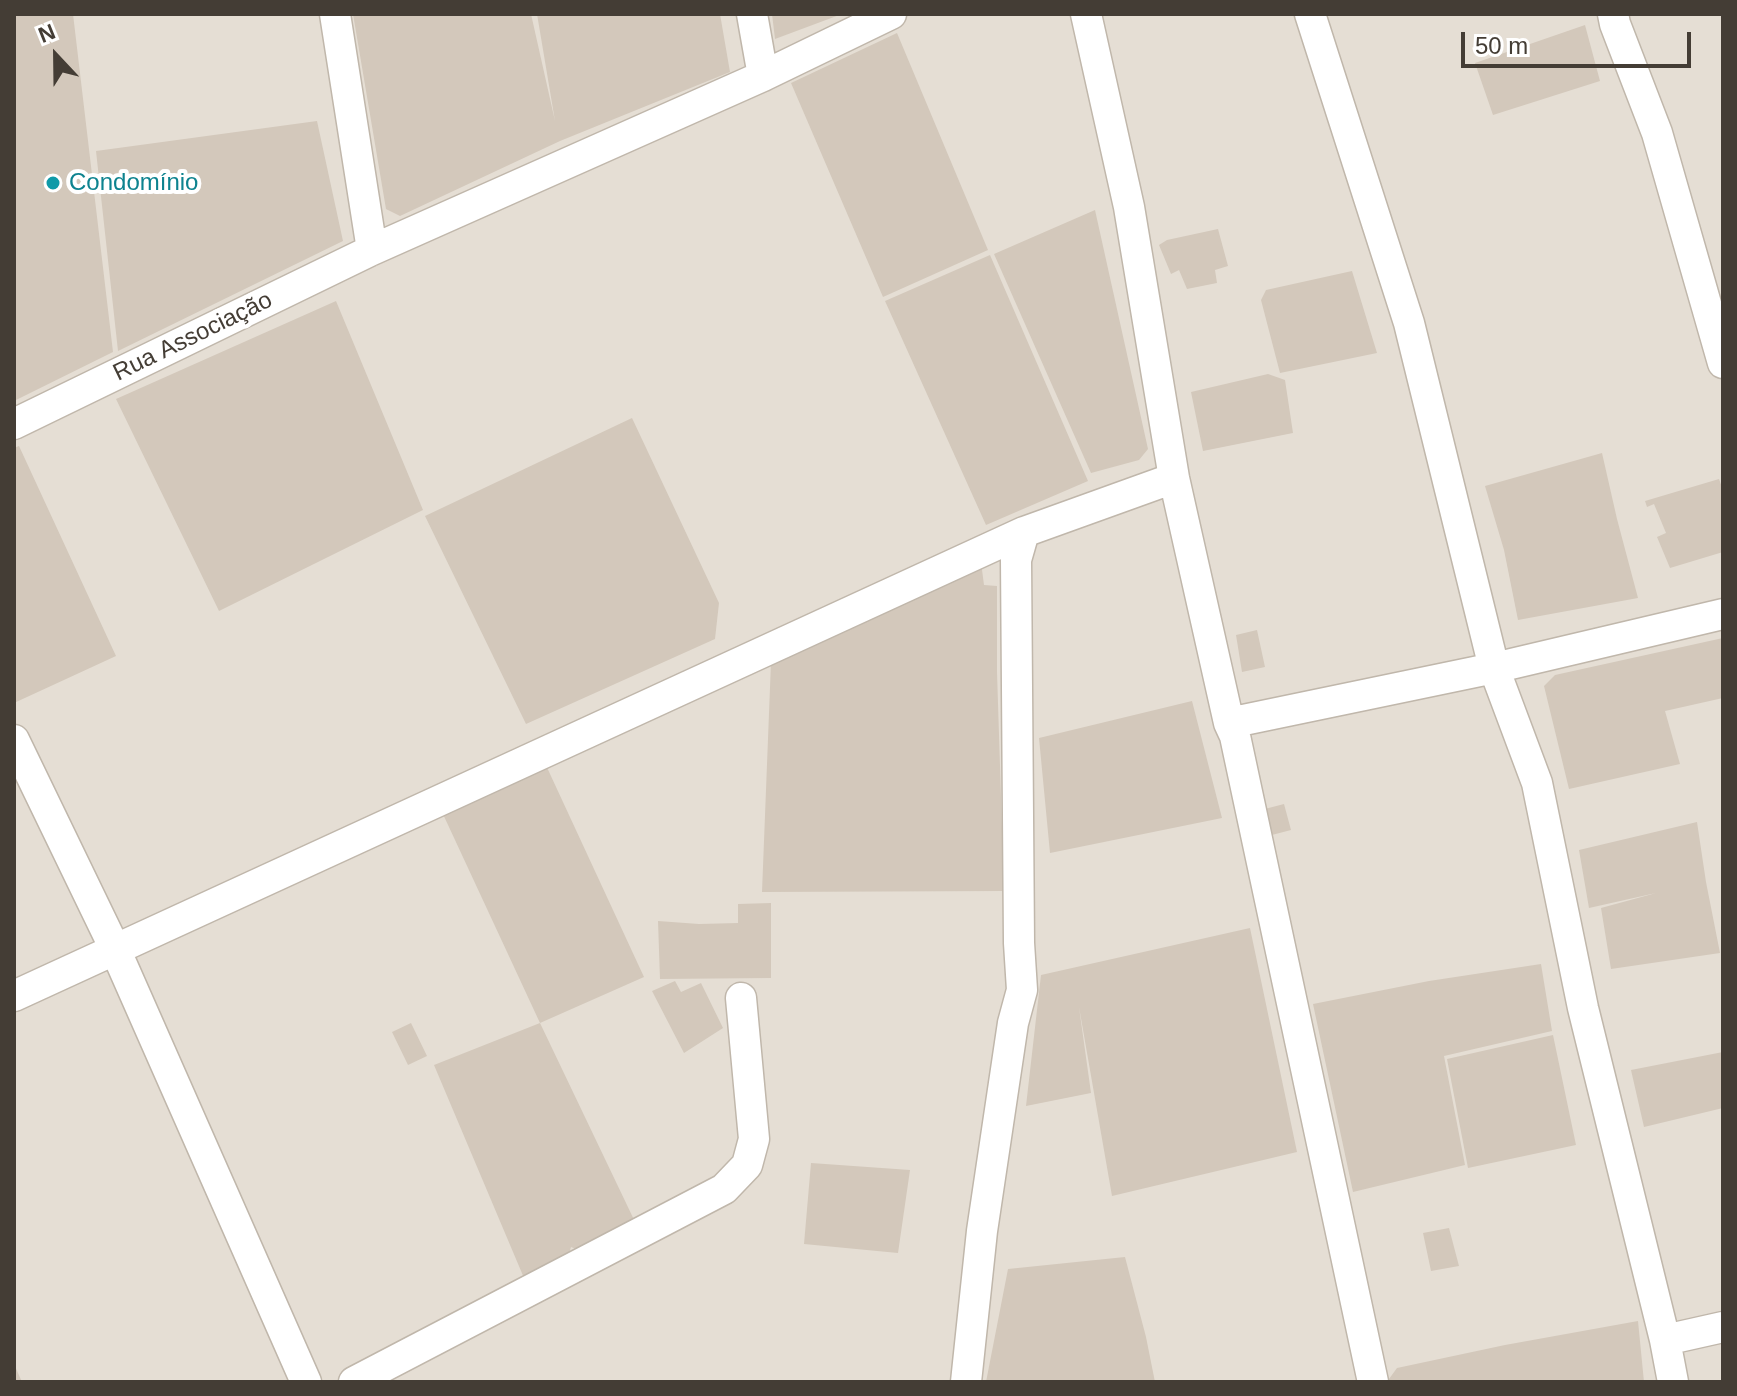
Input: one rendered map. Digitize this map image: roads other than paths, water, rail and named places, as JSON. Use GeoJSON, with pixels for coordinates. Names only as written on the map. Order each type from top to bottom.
{"type":"FeatureCollection","features":[{"type":"Feature","properties":{"kind":"street"},"geometry":{"type":"LineString","coordinates":[[335,14],[372,250]]}},
{"type":"Feature","properties":{"kind":"street"},"geometry":{"type":"LineString","coordinates":[[752,14],[763,76]]}},
{"type":"Feature","properties":{"kind":"street","name":"Rua Associação"},"geometry":{"type":"LineString","coordinates":[[14,424],[372,250],[763,76],[891,14]]}},
{"type":"Feature","properties":{"kind":"street"},"geometry":{"type":"LineString","coordinates":[[1086,14],[1129,207],[1174,478],[1229,723],[1239,751],[1373,1382]]}},
{"type":"Feature","properties":{"kind":"street"},"geometry":{"type":"LineString","coordinates":[[1310,14],[1409,323],[1494,668],[1537,783],[1583,1008],[1673,1382]]}},
{"type":"Feature","properties":{"kind":"street"},"geometry":{"type":"LineString","coordinates":[[1613,14],[1657,133],[1723,363]]}},
{"type":"Feature","properties":{"kind":"street"},"geometry":{"type":"LineString","coordinates":[[14,996],[1024,532],[1174,478]]}},
{"type":"Feature","properties":{"kind":"street"},"geometry":{"type":"LineString","coordinates":[[966,1382],[982,1231],[1013,1023],[1022,990],[1016,560],[1024,532]]}},
{"type":"Feature","properties":{"kind":"street"},"geometry":{"type":"LineString","coordinates":[[1229,723],[1494,668],[1723,614]]}},
{"type":"Feature","properties":{"kind":"street"},"geometry":{"type":"LineString","coordinates":[[14,740],[115,949],[306,1382]]}},
{"type":"Feature","properties":{"kind":"street"},"geometry":{"type":"LineString","coordinates":[[354,1382],[724,1189],[747,1165],[754,1139],[741,998]]}},
{"type":"Feature","properties":{"kind":"street"},"geometry":{"type":"LineString","coordinates":[[1665,1340],[1723,1327]]}},
{"type":"Feature","properties":{"kind":"place","name":"Condomínio"},"geometry":{"type":"Point","coordinates":[53,183]}}]}
